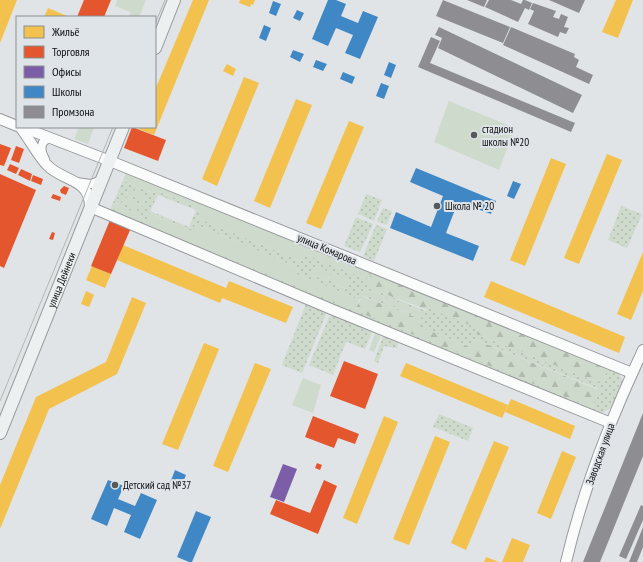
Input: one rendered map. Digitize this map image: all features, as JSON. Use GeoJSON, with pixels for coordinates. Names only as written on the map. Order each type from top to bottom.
{"type":"FeatureCollection","features":[{"type":"Feature","properties":{"kind":"main road"},"geometry":{"type":"LineString","coordinates":[[156,45],[174,0]]}},
{"type":"Feature","properties":{"kind":"main road","name":"улица Дейнеки"},"geometry":{"type":"LineString","coordinates":[[0,433],[123,128]]}},
{"type":"Feature","properties":{"kind":"street"},"geometry":{"type":"LineString","coordinates":[[0,118],[16,126]]}},
{"type":"Feature","properties":{"kind":"street"},"geometry":{"type":"LineString","coordinates":[[21,128],[51,169],[86,189],[90,196],[90,207],[331,309],[611,423]]}},
{"type":"Feature","properties":{"kind":"street","name":"улица Комарова"},"geometry":{"type":"LineString","coordinates":[[23,128],[110,161],[632,373]]}},
{"type":"Feature","properties":{"kind":"street"},"geometry":{"type":"LineString","coordinates":[[50,138],[43,141],[41,149],[51,169]]}},
{"type":"Feature","properties":{"kind":"street"},"geometry":{"type":"LineString","coordinates":[[66,178],[87,184],[102,180]]}},
{"type":"Feature","properties":{"kind":"street","name":"Заводская улица"},"geometry":{"type":"LineString","coordinates":[[566,562],[586,493],[611,423],[643,350]]}},
{"type":"Feature","properties":{"kind":"green space"},"geometry":{"type":"Polygon","coordinates":[[[117,0],[146,0],[139,16],[129,16],[131,12],[115,6],[117,0]]]}},
{"type":"Feature","properties":{"kind":"green space","name":"стадион школы №20"},"geometry":{"type":"Polygon","coordinates":[[[449,101],[515,128],[499,170],[434,142],[449,101]]]}},
{"type":"Feature","properties":{"kind":"green space"},"geometry":{"type":"Polygon","coordinates":[[[79,128],[94,128],[88,144],[74,139],[79,128]]]}},
{"type":"Feature","properties":{"kind":"green space"},"geometry":{"type":"Polygon","coordinates":[[[127,171],[370,271],[366,279],[305,254],[301,261],[197,218],[200,209],[159,191],[154,193],[123,181],[127,171]]]}},
{"type":"Feature","properties":{"kind":"green space"},"geometry":{"type":"Polygon","coordinates":[[[127,171],[610,365],[619,373],[623,382],[613,407],[600,414],[593,412],[109,212],[127,171]],[[127,172],[123,181],[153,193],[158,191],[201,209],[197,218],[301,261],[305,254],[366,279],[369,271],[127,172]],[[128,188],[126,194],[144,201],[146,196],[128,188]],[[158,195],[150,211],[189,227],[196,210],[158,195]],[[124,197],[122,203],[140,210],[143,205],[124,197]],[[114,203],[112,209],[143,222],[145,217],[114,203]],[[150,213],[145,224],[592,408],[599,389],[474,339],[471,347],[420,327],[423,320],[363,296],[359,300],[297,274],[299,268],[195,224],[192,231],[150,213]],[[316,266],[312,275],[327,281],[331,273],[316,266]],[[372,270],[367,287],[426,311],[428,308],[478,328],[476,334],[602,384],[609,365],[372,270]],[[334,274],[331,282],[346,289],[350,281],[334,274]],[[366,289],[364,294],[384,301],[383,296],[366,289]],[[385,297],[386,303],[423,318],[425,313],[385,297]]]}},
{"type":"Feature","properties":{"kind":"green space"},"geometry":{"type":"Polygon","coordinates":[[[128,188],[147,196],[144,202],[126,194],[128,188]]]}},
{"type":"Feature","properties":{"kind":"green space"},"geometry":{"type":"Polygon","coordinates":[[[366,194],[382,200],[374,221],[358,214],[366,194]]]}},
{"type":"Feature","properties":{"kind":"green space"},"geometry":{"type":"Polygon","coordinates":[[[124,197],[143,205],[140,211],[122,203],[124,197]]]}},
{"type":"Feature","properties":{"kind":"green space"},"geometry":{"type":"Polygon","coordinates":[[[114,203],[145,217],[143,222],[111,209],[114,203]]]}},
{"type":"Feature","properties":{"kind":"green space"},"geometry":{"type":"Polygon","coordinates":[[[621,206],[642,214],[627,248],[608,240],[621,206]]]}},
{"type":"Feature","properties":{"kind":"green space"},"geometry":{"type":"Polygon","coordinates":[[[383,208],[392,211],[387,225],[377,221],[383,208]]]}},
{"type":"Feature","properties":{"kind":"green space"},"geometry":{"type":"Polygon","coordinates":[[[149,213],[191,230],[195,224],[299,268],[297,274],[359,300],[354,312],[145,224],[149,213]]]}},
{"type":"Feature","properties":{"kind":"green space"},"geometry":{"type":"Polygon","coordinates":[[[356,217],[373,224],[360,252],[344,246],[356,217]]]}},
{"type":"Feature","properties":{"kind":"green space"},"geometry":{"type":"Polygon","coordinates":[[[376,225],[387,229],[374,261],[363,256],[376,225]]]}},
{"type":"Feature","properties":{"kind":"green space"},"geometry":{"type":"Polygon","coordinates":[[[316,266],[331,273],[327,281],[312,275],[316,266]]]}},
{"type":"Feature","properties":{"kind":"green space"},"geometry":{"type":"Polygon","coordinates":[[[372,270],[609,365],[602,384],[476,334],[478,329],[366,287],[372,270]]]}},
{"type":"Feature","properties":{"kind":"green space"},"geometry":{"type":"Polygon","coordinates":[[[334,274],[350,281],[347,289],[330,282],[334,274]]]}},
{"type":"Feature","properties":{"kind":"green space"},"geometry":{"type":"Polygon","coordinates":[[[366,289],[383,296],[384,302],[364,294],[366,289]]]}},
{"type":"Feature","properties":{"kind":"green space"},"geometry":{"type":"Polygon","coordinates":[[[362,296],[423,320],[421,327],[470,347],[474,339],[599,390],[592,408],[354,312],[362,296]]]}},
{"type":"Feature","properties":{"kind":"green space"},"geometry":{"type":"Polygon","coordinates":[[[385,297],[425,313],[423,318],[386,303],[385,297]]]}},
{"type":"Feature","properties":{"kind":"green space"},"geometry":{"type":"Polygon","coordinates":[[[306,304],[327,312],[302,373],[282,365],[306,304]]]}},
{"type":"Feature","properties":{"kind":"green space"},"geometry":{"type":"Polygon","coordinates":[[[332,315],[372,332],[365,349],[347,342],[345,344],[333,375],[309,365],[329,317],[332,315]]]}},
{"type":"Feature","properties":{"kind":"green space"},"geometry":{"type":"Polygon","coordinates":[[[375,334],[381,336],[374,352],[369,350],[375,334]]]}},
{"type":"Feature","properties":{"kind":"green space"},"geometry":{"type":"Polygon","coordinates":[[[383,336],[398,343],[397,348],[384,346],[378,363],[374,361],[383,336]]]}},
{"type":"Feature","properties":{"kind":"green space"},"geometry":{"type":"Polygon","coordinates":[[[303,378],[321,385],[313,413],[292,405],[303,378]]]}},
{"type":"Feature","properties":{"kind":"green space"},"geometry":{"type":"Polygon","coordinates":[[[439,414],[473,428],[468,441],[433,427],[439,414]]]}},
{"type":"Feature","properties":{"kind":"building: Жильё"},"geometry":{"type":"Polygon","coordinates":[[[0,0],[17,0],[0,43],[0,0]]]}},
{"type":"Feature","properties":{"kind":"building: Жильё"},"geometry":{"type":"Polygon","coordinates":[[[193,0],[209,0],[154,135],[139,129],[156,128],[156,88],[193,0]]]}},
{"type":"Feature","properties":{"kind":"building: Жильё"},"geometry":{"type":"Polygon","coordinates":[[[240,0],[255,0],[253,5],[251,4],[250,7],[239,3],[240,0]]]}},
{"type":"Feature","properties":{"kind":"building: Жильё"},"geometry":{"type":"Polygon","coordinates":[[[616,0],[633,0],[618,38],[602,32],[616,0]]]}},
{"type":"Feature","properties":{"kind":"building: Жильё"},"geometry":{"type":"Polygon","coordinates":[[[48,8],[67,16],[44,16],[48,8]]]}},
{"type":"Feature","properties":{"kind":"building: Жильё"},"geometry":{"type":"Polygon","coordinates":[[[227,64],[236,69],[233,76],[223,71],[227,64]]]}},
{"type":"Feature","properties":{"kind":"building: Жильё"},"geometry":{"type":"Polygon","coordinates":[[[244,77],[259,83],[217,186],[202,179],[244,77]]]}},
{"type":"Feature","properties":{"kind":"building: Жильё"},"geometry":{"type":"Polygon","coordinates":[[[296,99],[312,105],[270,208],[254,201],[296,99]]]}},
{"type":"Feature","properties":{"kind":"building: Жильё"},"geometry":{"type":"Polygon","coordinates":[[[349,121],[364,127],[321,229],[306,223],[349,121]]]}},
{"type":"Feature","properties":{"kind":"building: Жильё"},"geometry":{"type":"Polygon","coordinates":[[[607,154],[622,160],[579,264],[564,258],[607,154]]]}},
{"type":"Feature","properties":{"kind":"building: Жильё"},"geometry":{"type":"Polygon","coordinates":[[[551,158],[566,164],[525,266],[510,260],[551,158]]]}},
{"type":"Feature","properties":{"kind":"building: Жильё"},"geometry":{"type":"Polygon","coordinates":[[[123,245],[226,288],[229,281],[293,307],[286,323],[222,298],[220,303],[117,260],[123,245]]]}},
{"type":"Feature","properties":{"kind":"building: Жильё"},"geometry":{"type":"Polygon","coordinates":[[[643,252],[643,291],[631,320],[617,314],[643,252]]]}},
{"type":"Feature","properties":{"kind":"building: Жильё"},"geometry":{"type":"Polygon","coordinates":[[[92,266],[111,274],[105,288],[86,280],[92,266]]]}},
{"type":"Feature","properties":{"kind":"building: Жильё"},"geometry":{"type":"Polygon","coordinates":[[[491,281],[625,337],[619,353],[484,297],[491,281]]]}},
{"type":"Feature","properties":{"kind":"building: Жильё"},"geometry":{"type":"Polygon","coordinates":[[[86,291],[94,295],[89,307],[81,304],[86,291]]]}},
{"type":"Feature","properties":{"kind":"building: Жильё"},"geometry":{"type":"Polygon","coordinates":[[[132,297],[146,303],[117,374],[49,409],[0,529],[0,485],[36,397],[106,362],[132,297]]]}},
{"type":"Feature","properties":{"kind":"building: Жильё"},"geometry":{"type":"Polygon","coordinates":[[[204,343],[219,349],[178,450],[162,444],[204,343]]]}},
{"type":"Feature","properties":{"kind":"building: Жильё"},"geometry":{"type":"Polygon","coordinates":[[[255,363],[271,369],[228,472],[213,466],[255,363]]]}},
{"type":"Feature","properties":{"kind":"building: Жильё"},"geometry":{"type":"Polygon","coordinates":[[[406,363],[508,405],[502,418],[400,376],[406,363]]]}},
{"type":"Feature","properties":{"kind":"building: Жильё"},"geometry":{"type":"Polygon","coordinates":[[[511,399],[575,426],[570,439],[505,412],[511,399]]]}},
{"type":"Feature","properties":{"kind":"building: Жильё"},"geometry":{"type":"Polygon","coordinates":[[[384,416],[398,422],[357,524],[343,518],[384,416]]]}},
{"type":"Feature","properties":{"kind":"building: Жильё"},"geometry":{"type":"Polygon","coordinates":[[[435,436],[450,442],[409,545],[393,539],[435,436]]]}},
{"type":"Feature","properties":{"kind":"building: Жильё"},"geometry":{"type":"Polygon","coordinates":[[[494,441],[509,447],[466,550],[451,543],[494,441]]]}},
{"type":"Feature","properties":{"kind":"building: Жильё"},"geometry":{"type":"Polygon","coordinates":[[[562,451],[576,457],[551,519],[537,513],[562,451]]]}},
{"type":"Feature","properties":{"kind":"building: Жильё"},"geometry":{"type":"Polygon","coordinates":[[[512,538],[530,545],[523,562],[502,562],[512,538]]]}},
{"type":"Feature","properties":{"kind":"building: Жильё"},"geometry":{"type":"Polygon","coordinates":[[[486,557],[499,562],[484,562],[486,557]]]}},
{"type":"Feature","properties":{"kind":"building: Торговля"},"geometry":{"type":"Polygon","coordinates":[[[84,0],[111,0],[104,16],[77,16],[84,0]]]}},
{"type":"Feature","properties":{"kind":"building: Торговля"},"geometry":{"type":"Polygon","coordinates":[[[132,128],[166,140],[158,161],[124,148],[132,128]]]}},
{"type":"Feature","properties":{"kind":"building: Торговля"},"geometry":{"type":"Polygon","coordinates":[[[0,144],[11,148],[4,166],[0,165],[0,144]]]}},
{"type":"Feature","properties":{"kind":"building: Торговля"},"geometry":{"type":"Polygon","coordinates":[[[16,146],[24,149],[19,163],[11,160],[16,146]]]}},
{"type":"Feature","properties":{"kind":"building: Торговля"},"geometry":{"type":"Polygon","coordinates":[[[10,164],[19,168],[16,174],[7,170],[10,164]]]}},
{"type":"Feature","properties":{"kind":"building: Торговля"},"geometry":{"type":"Polygon","coordinates":[[[21,169],[32,174],[30,181],[18,175],[21,169]]]}},
{"type":"Feature","properties":{"kind":"building: Торговля"},"geometry":{"type":"Polygon","coordinates":[[[0,174],[36,190],[4,268],[0,266],[0,174]]]}},
{"type":"Feature","properties":{"kind":"building: Торговля"},"geometry":{"type":"Polygon","coordinates":[[[33,175],[43,179],[41,185],[31,181],[33,175]]]}},
{"type":"Feature","properties":{"kind":"building: Торговля"},"geometry":{"type":"Polygon","coordinates":[[[64,186],[69,188],[66,195],[61,193],[60,190],[64,186]]]}},
{"type":"Feature","properties":{"kind":"building: Торговля"},"geometry":{"type":"Polygon","coordinates":[[[53,194],[61,197],[60,201],[51,198],[53,194]]]}},
{"type":"Feature","properties":{"kind":"building: Торговля"},"geometry":{"type":"Polygon","coordinates":[[[110,220],[131,228],[111,274],[91,266],[110,220]]]}},
{"type":"Feature","properties":{"kind":"building: Торговля"},"geometry":{"type":"Polygon","coordinates":[[[52,232],[55,233],[53,240],[49,239],[52,232]]]}},
{"type":"Feature","properties":{"kind":"building: Торговля"},"geometry":{"type":"Polygon","coordinates":[[[344,361],[378,374],[365,409],[330,396],[344,361]]]}},
{"type":"Feature","properties":{"kind":"building: Торговля"},"geometry":{"type":"Polygon","coordinates":[[[313,416],[359,434],[355,444],[338,438],[334,448],[305,437],[313,416]]]}},
{"type":"Feature","properties":{"kind":"building: Торговля"},"geometry":{"type":"Polygon","coordinates":[[[317,463],[322,465],[320,470],[315,468],[317,463]]]}},
{"type":"Feature","properties":{"kind":"building: Торговля"},"geometry":{"type":"Polygon","coordinates":[[[324,480],[337,486],[318,534],[270,514],[276,500],[310,513],[324,480]]]}},
{"type":"Feature","properties":{"kind":"building: Офисы"},"geometry":{"type":"Polygon","coordinates":[[[283,464],[297,469],[284,502],[270,497],[283,464]]]}},
{"type":"Feature","properties":{"kind":"building: Школы"},"geometry":{"type":"Polygon","coordinates":[[[328,0],[336,0],[346,4],[341,16],[358,23],[363,11],[378,17],[360,59],[345,53],[353,35],[336,28],[328,46],[312,39],[328,0]]]}},
{"type":"Feature","properties":{"kind":"building: Школы"},"geometry":{"type":"Polygon","coordinates":[[[273,1],[281,4],[276,16],[269,13],[273,1]]]}},
{"type":"Feature","properties":{"kind":"building: Школы"},"geometry":{"type":"Polygon","coordinates":[[[297,10],[304,13],[300,21],[293,18],[297,10]]]}},
{"type":"Feature","properties":{"kind":"building: Школы"},"geometry":{"type":"Polygon","coordinates":[[[264,25],[271,28],[266,41],[259,38],[264,25]]]}},
{"type":"Feature","properties":{"kind":"building: Школы"},"geometry":{"type":"Polygon","coordinates":[[[293,50],[304,54],[300,62],[290,57],[293,50]]]}},
{"type":"Feature","properties":{"kind":"building: Школы"},"geometry":{"type":"Polygon","coordinates":[[[316,60],[327,64],[323,71],[313,67],[316,60]]]}},
{"type":"Feature","properties":{"kind":"building: Школы"},"geometry":{"type":"Polygon","coordinates":[[[389,62],[396,65],[391,78],[384,75],[389,62]]]}},
{"type":"Feature","properties":{"kind":"building: Школы"},"geometry":{"type":"Polygon","coordinates":[[[343,72],[355,77],[352,84],[340,79],[343,72]]]}},
{"type":"Feature","properties":{"kind":"building: Школы"},"geometry":{"type":"Polygon","coordinates":[[[381,83],[389,86],[384,99],[376,96],[381,83]]]}},
{"type":"Feature","properties":{"kind":"building: Школы"},"geometry":{"type":"Polygon","coordinates":[[[416,168],[496,201],[491,214],[458,202],[446,233],[479,246],[473,261],[390,228],[396,212],[431,227],[443,196],[410,182],[416,168]]]}},
{"type":"Feature","properties":{"kind":"building: Школы"},"geometry":{"type":"Polygon","coordinates":[[[513,181],[521,184],[514,199],[507,196],[513,181]]]}},
{"type":"Feature","properties":{"kind":"building: Школы"},"geometry":{"type":"Polygon","coordinates":[[[175,470],[186,475],[181,487],[170,483],[175,470]]]}},
{"type":"Feature","properties":{"kind":"building: Школы"},"geometry":{"type":"Polygon","coordinates":[[[108,480],[124,486],[118,499],[135,506],[141,493],[157,500],[140,539],[124,532],[131,515],[114,508],[107,526],[91,519],[108,480]]]}},
{"type":"Feature","properties":{"kind":"building: Школы"},"geometry":{"type":"Polygon","coordinates":[[[196,511],[211,517],[192,562],[189,562],[177,557],[196,511]]]}},
{"type":"Feature","properties":{"kind":"building: Промзона"},"geometry":{"type":"Polygon","coordinates":[[[443,0],[510,27],[503,43],[436,16],[443,0]]]}},
{"type":"Feature","properties":{"kind":"building: Промзона"},"geometry":{"type":"Polygon","coordinates":[[[467,0],[487,0],[484,7],[467,0]]]}},
{"type":"Feature","properties":{"kind":"building: Промзона"},"geometry":{"type":"Polygon","coordinates":[[[489,0],[511,0],[521,4],[523,0],[525,0],[532,3],[529,10],[525,8],[518,22],[485,7],[489,0]]]}},
{"type":"Feature","properties":{"kind":"building: Промзона"},"geometry":{"type":"Polygon","coordinates":[[[549,0],[585,0],[579,13],[549,0]]]}},
{"type":"Feature","properties":{"kind":"building: Промзона"},"geometry":{"type":"Polygon","coordinates":[[[533,3],[556,11],[553,17],[559,19],[561,14],[568,17],[564,27],[569,28],[566,34],[560,32],[558,37],[528,24],[534,11],[530,9],[533,3]]]}},
{"type":"Feature","properties":{"kind":"building: Промзона"},"geometry":{"type":"Polygon","coordinates":[[[439,27],[582,95],[573,113],[438,48],[442,38],[435,35],[439,27]]]}},
{"type":"Feature","properties":{"kind":"building: Промзона"},"geometry":{"type":"Polygon","coordinates":[[[511,27],[575,54],[574,57],[579,60],[576,67],[593,75],[589,84],[503,45],[511,27]]]}},
{"type":"Feature","properties":{"kind":"building: Промзона"},"geometry":{"type":"Polygon","coordinates":[[[431,37],[440,41],[430,63],[575,123],[571,132],[418,67],[431,37]]]}},
{"type":"Feature","properties":{"kind":"building: Промзона"},"geometry":{"type":"Polygon","coordinates":[[[643,413],[643,456],[600,562],[583,562],[643,413]]]}},
{"type":"Feature","properties":{"kind":"building: Промзона"},"geometry":{"type":"Polygon","coordinates":[[[641,505],[643,506],[643,520],[626,559],[619,556],[641,505]]]}},
{"type":"Feature","properties":{"kind":"building: Промзона"},"geometry":{"type":"Polygon","coordinates":[[[643,527],[643,547],[637,562],[629,562],[643,527]]]}},
{"type":"Feature","properties":{"kind":"tram line"},"geometry":{"type":"LineString","coordinates":[[156,22],[165,0]]}},
{"type":"Feature","properties":{"kind":"tram line"},"geometry":{"type":"LineString","coordinates":[[0,401],[113,128]]}},
{"type":"Feature","properties":{"kind":"place","name":"стадион школы №20"},"geometry":{"type":"Point","coordinates":[474,135]}},
{"type":"Feature","properties":{"kind":"place","name":"Школа № 20"},"geometry":{"type":"Point","coordinates":[437,206]}},
{"type":"Feature","properties":{"kind":"place","name":"Детский сад №37"},"geometry":{"type":"Point","coordinates":[115,485]}}]}
